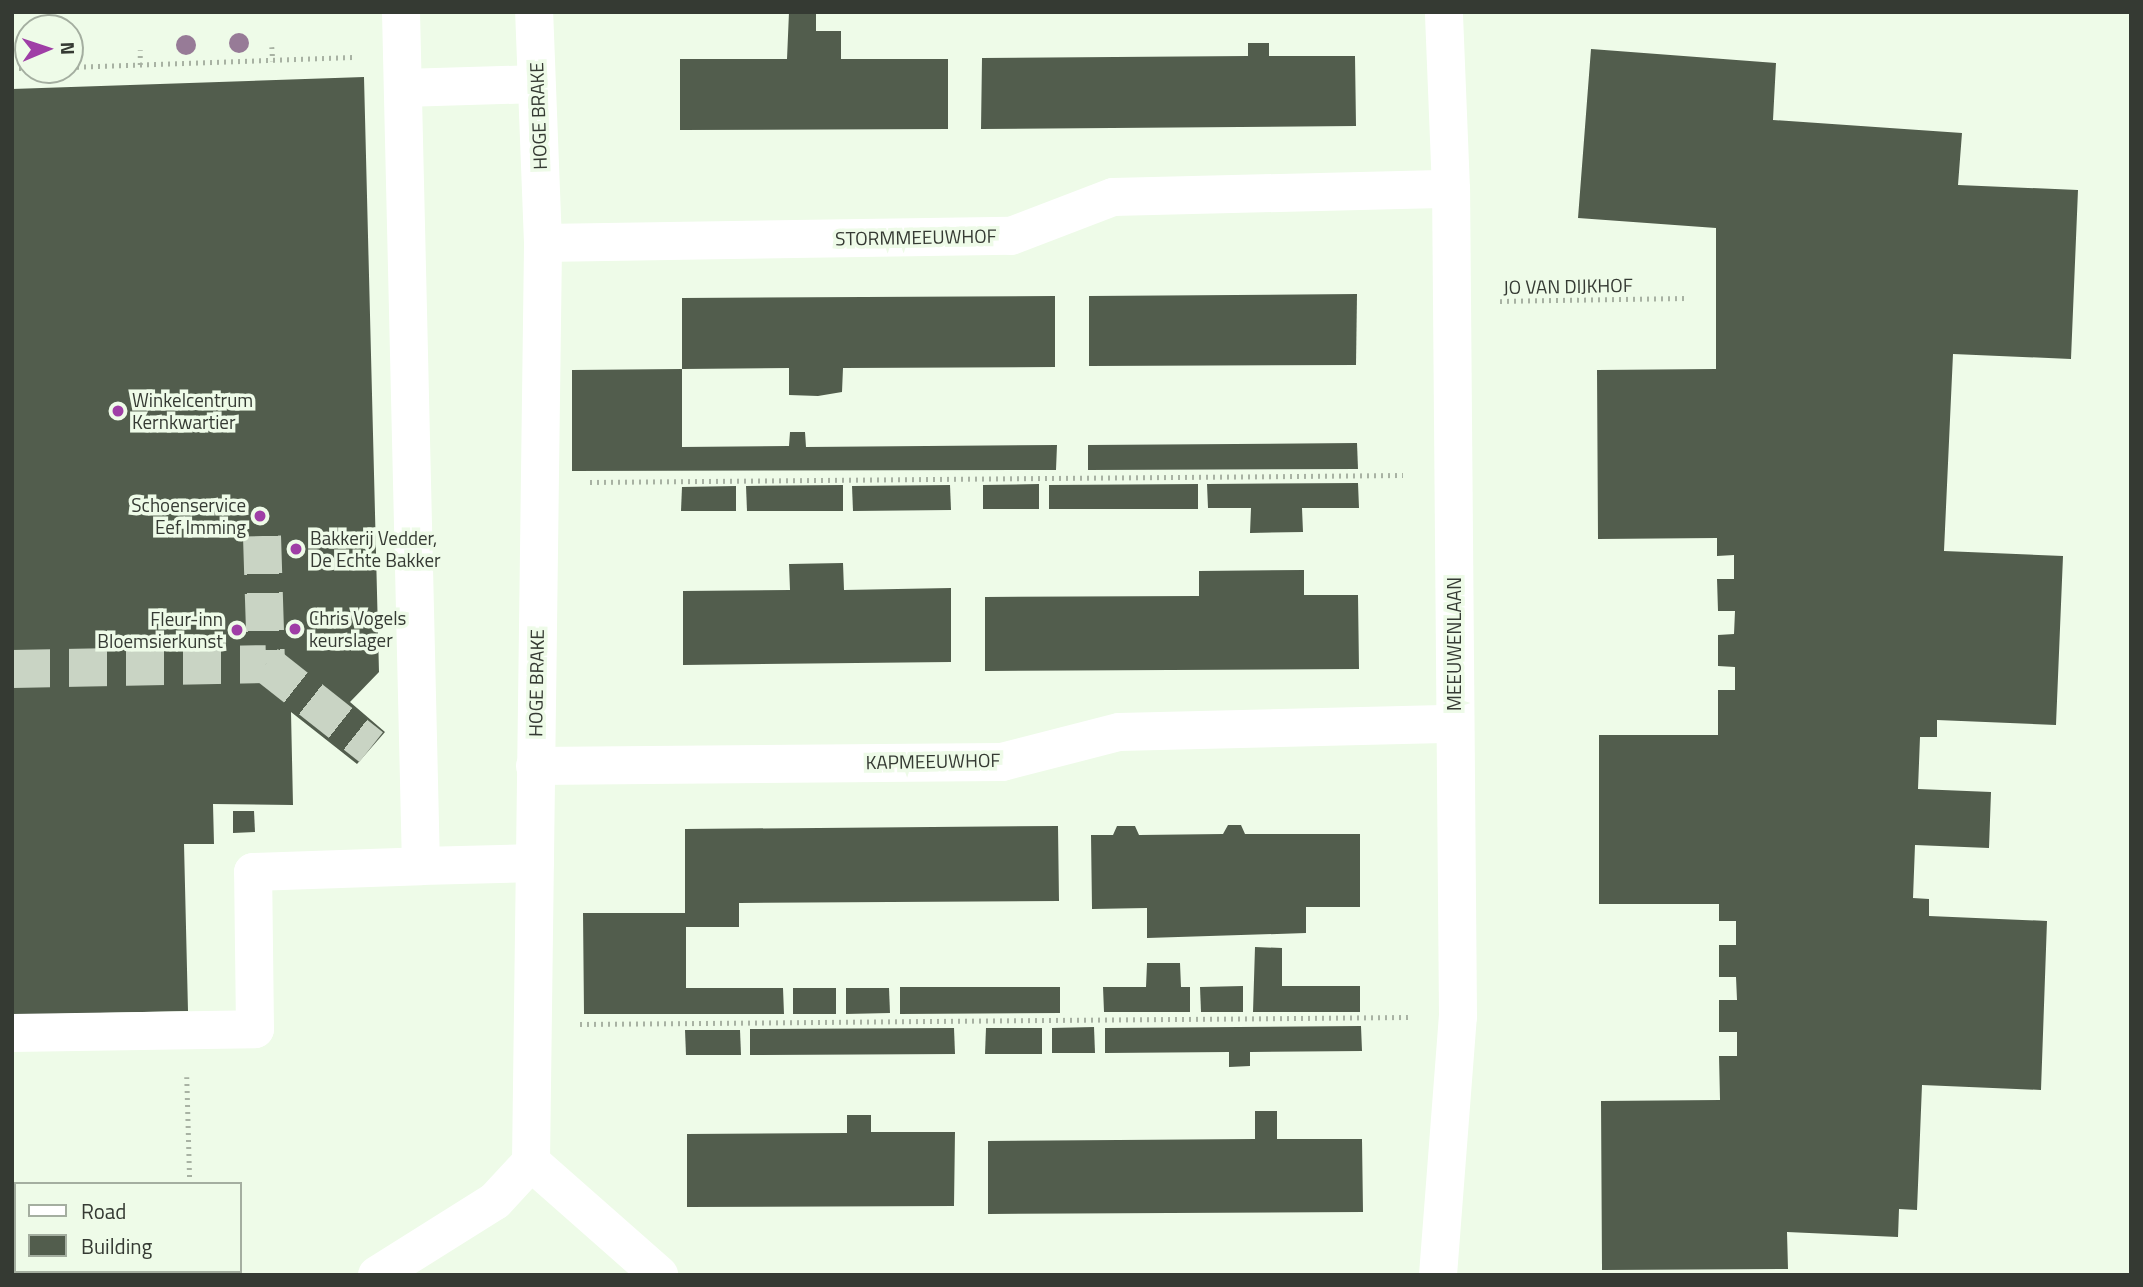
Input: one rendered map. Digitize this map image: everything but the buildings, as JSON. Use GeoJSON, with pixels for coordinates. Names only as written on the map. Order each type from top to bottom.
{"type":"FeatureCollection","features":[{"type":"Feature","properties":{"kind":"street"},"geometry":{"type":"LineString","coordinates":[[401,12],[421,866]]}},
{"type":"Feature","properties":{"kind":"street","name":"HOGE BRAKE"},"geometry":{"type":"LineString","coordinates":[[531,1162],[543,243],[534,12]]}},
{"type":"Feature","properties":{"kind":"street","name":"MEEUWENLAAN"},"geometry":{"type":"LineString","coordinates":[[1438,1275],[1458,1017],[1451,189],[1444,12]]}},
{"type":"Feature","properties":{"kind":"street"},"geometry":{"type":"LineString","coordinates":[[403,72],[536,84]]}},
{"type":"Feature","properties":{"kind":"street","name":"STORMMEEUWHOF"},"geometry":{"type":"LineString","coordinates":[[543,243],[1011,236],[1113,197],[1451,189]]}},
{"type":"Feature","properties":{"kind":"street","name":"KAPMEEUWHOF"},"geometry":{"type":"LineString","coordinates":[[535,766],[1002,762],[1119,732],[1454,724]]}},
{"type":"Feature","properties":{"kind":"street"},"geometry":{"type":"LineString","coordinates":[[12,1033],[255,1028],[253,872],[535,863]]}},
{"type":"Feature","properties":{"kind":"street"},"geometry":{"type":"LineString","coordinates":[[377,1275],[495,1200],[531,1162],[659,1275]]}},
{"type":"Feature","properties":{"kind":"path"},"geometry":{"type":"LineString","coordinates":[[272,47],[273,61]]}},
{"type":"Feature","properties":{"kind":"path"},"geometry":{"type":"LineString","coordinates":[[140,50],[140,65]]}},
{"type":"Feature","properties":{"kind":"path"},"geometry":{"type":"LineString","coordinates":[[84,67],[273,61],[403,72]]}},
{"type":"Feature","properties":{"kind":"path","name":"JO VAN DIJKHOF"},"geometry":{"type":"LineString","coordinates":[[1450,301],[1686,298]]}},
{"type":"Feature","properties":{"kind":"path"},"geometry":{"type":"LineString","coordinates":[[539,482],[1453,475]]}},
{"type":"Feature","properties":{"kind":"path"},"geometry":{"type":"LineString","coordinates":[[534,1025],[1458,1017]]}},
{"type":"Feature","properties":{"kind":"path"},"geometry":{"type":"LineString","coordinates":[[187,1067],[190,1182]]}},
{"type":"Feature","properties":{"kind":"tunnel"},"geometry":{"type":"LineString","coordinates":[[262,536],[266,664]]}},
{"type":"Feature","properties":{"kind":"tunnel"},"geometry":{"type":"LineString","coordinates":[[12,669],[266,664],[371,747]]}},
{"type":"Feature","properties":{"kind":"place","name":"Winkelcentrum Kernkwartier"},"geometry":{"type":"Point","coordinates":[118,411]}},
{"type":"Feature","properties":{"kind":"place","name":"Schoenservice Eef Imming"},"geometry":{"type":"Point","coordinates":[260,516]}},
{"type":"Feature","properties":{"kind":"place","name":"Bakkerij Vedder, De Echte Bakker"},"geometry":{"type":"Point","coordinates":[296,549]}},
{"type":"Feature","properties":{"kind":"place","name":"Chris Vogels keurslager"},"geometry":{"type":"Point","coordinates":[295,629]}},
{"type":"Feature","properties":{"kind":"place","name":"Fleur-inn Bloemsierkunst"},"geometry":{"type":"Point","coordinates":[237,630]}}]}
